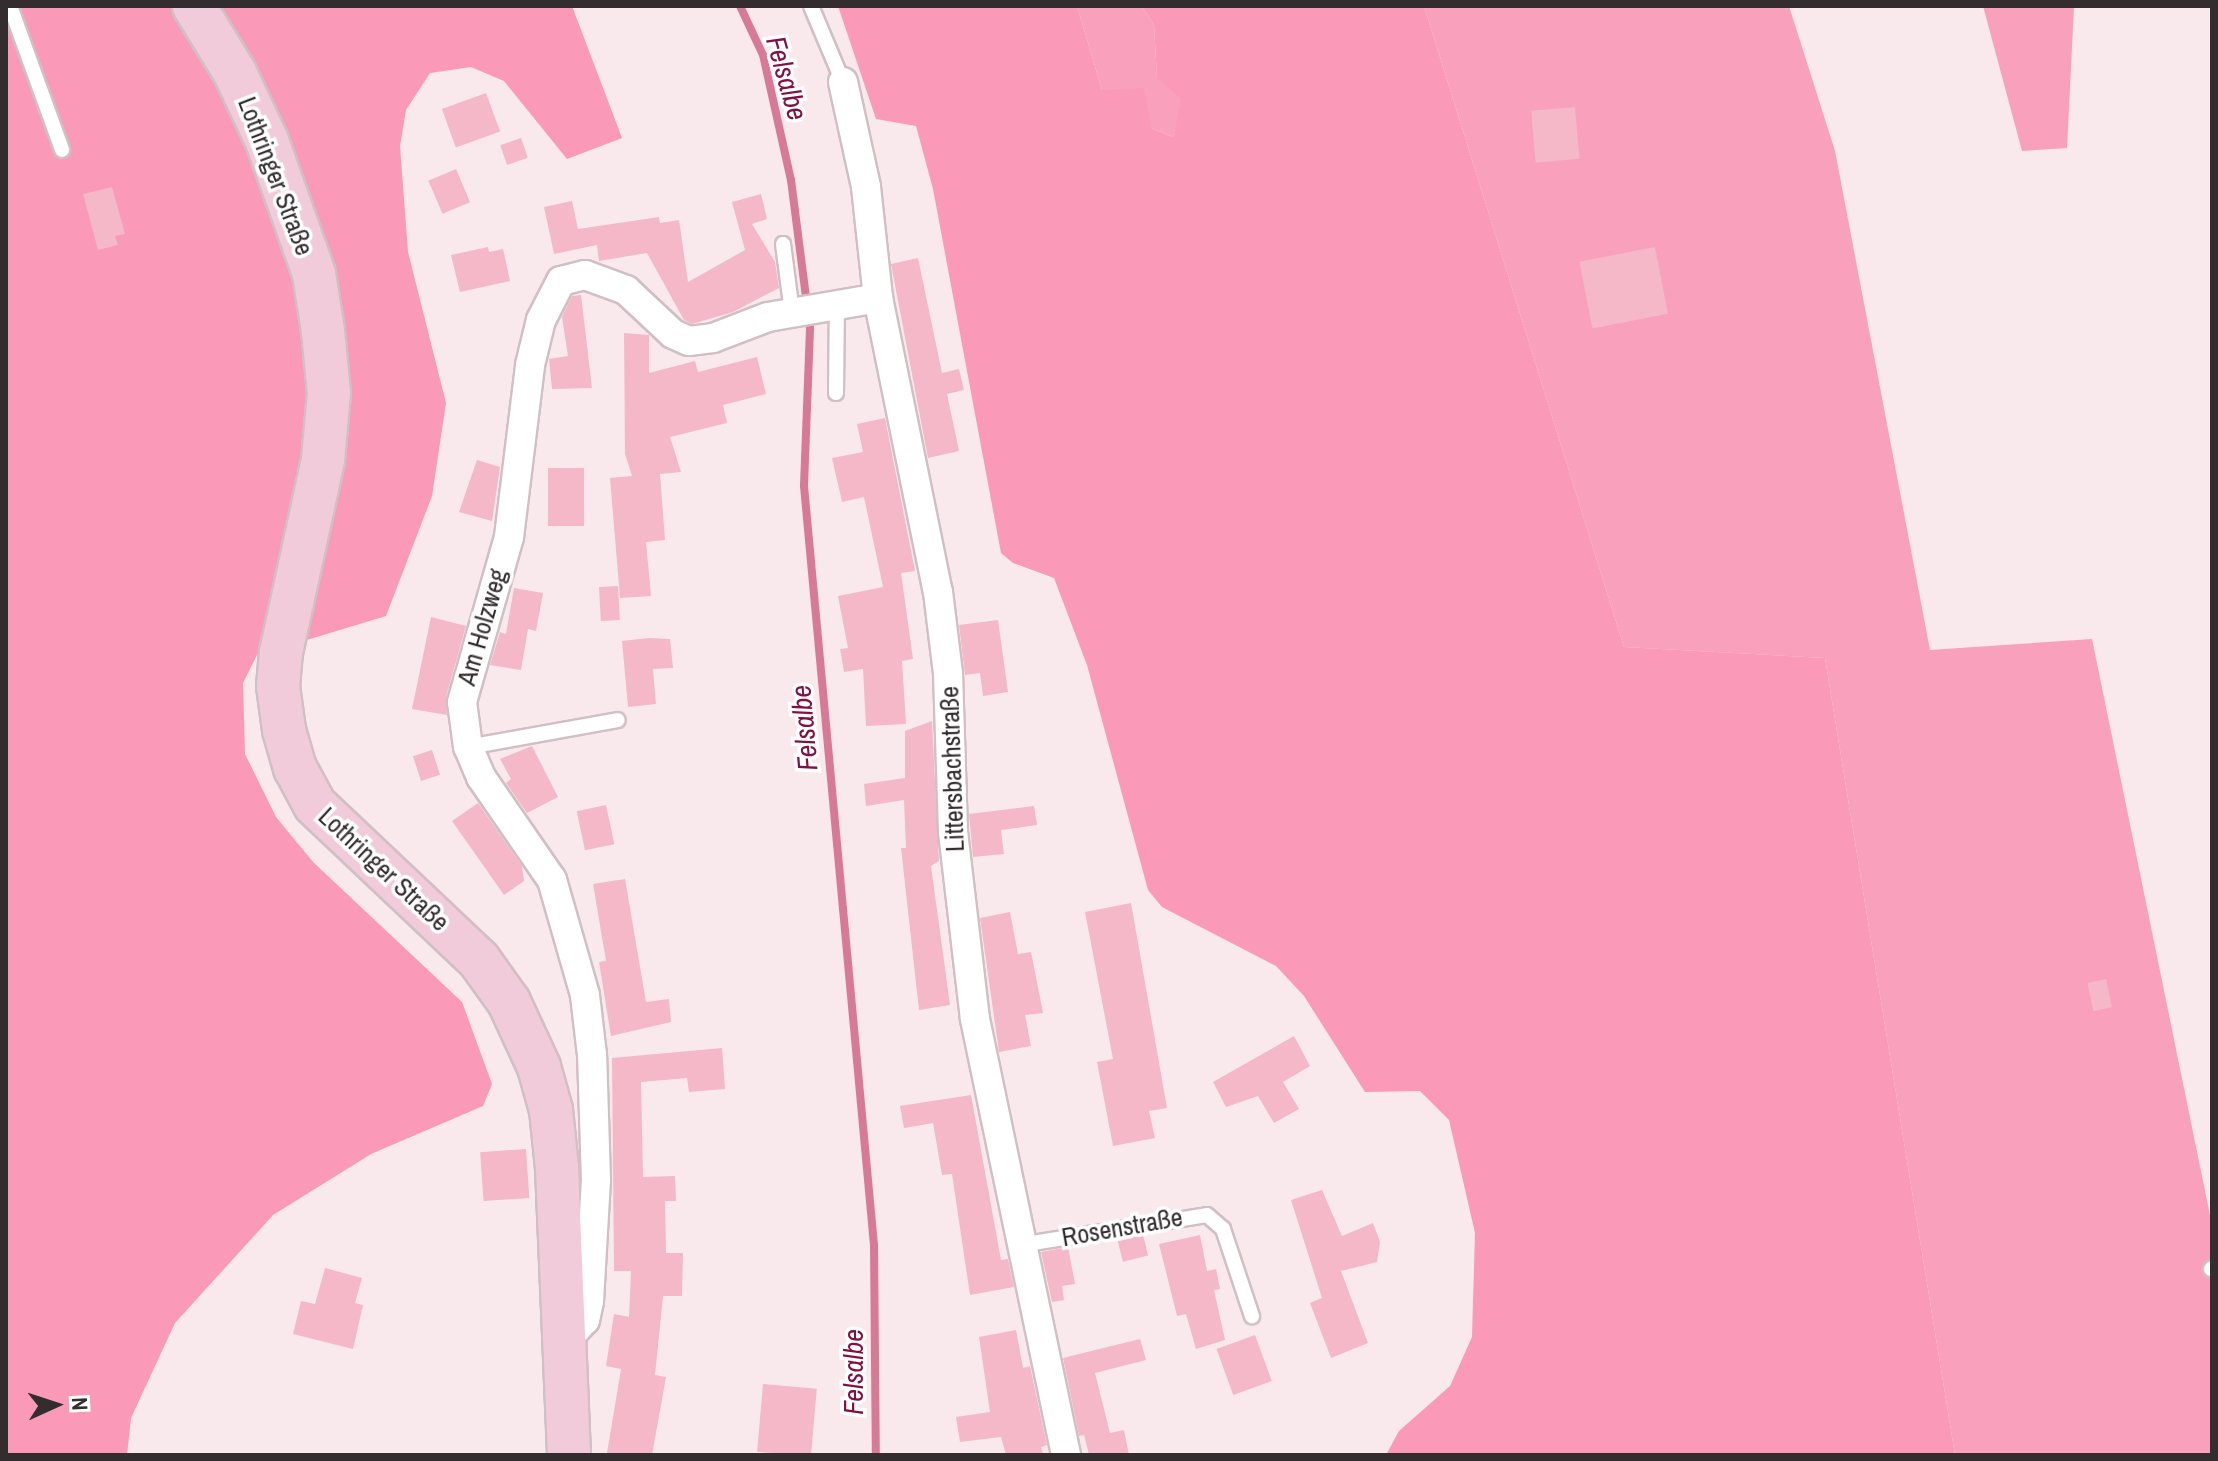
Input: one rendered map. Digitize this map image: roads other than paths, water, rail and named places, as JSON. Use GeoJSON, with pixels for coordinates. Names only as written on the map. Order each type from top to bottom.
{"type":"FeatureCollection","features":[{"type":"Feature","properties":{"kind":"main road","name":"Lothringer Straße"},"geometry":{"type":"LineString","coordinates":[[194,6],[235,73],[267,141],[314,274],[323,331],[329,393],[323,460],[281,652],[278,686],[284,730],[295,768],[315,805],[479,960],[526,1036],[551,1110],[568,1338],[569,1455]]}},
{"type":"Feature","properties":{"kind":"street","name":"Littersbachstraße"},"geometry":{"type":"LineString","coordinates":[[843,82],[866,187],[878,298],[938,592],[962,937],[1020,1245],[1066,1455]]}},
{"type":"Feature","properties":{"kind":"street","name":"Am Holzweg"},"geometry":{"type":"LineString","coordinates":[[568,1338],[585,1320],[589,1301],[596,1180],[592,1055],[585,995],[552,880],[481,777],[468,747],[462,702],[466,676],[509,537],[530,365],[541,320],[561,281],[585,275],[609,281],[643,304],[673,334],[689,341],[794,311],[878,298]]}},
{"type":"Feature","properties":{"kind":"lane"},"geometry":{"type":"LineString","coordinates":[[10,6],[62,150]]}},
{"type":"Feature","properties":{"kind":"lane"},"geometry":{"type":"LineString","coordinates":[[811,6],[843,82]]}},
{"type":"Feature","properties":{"kind":"lane"},"geometry":{"type":"LineString","coordinates":[[783,244],[794,311]]}},
{"type":"Feature","properties":{"kind":"lane"},"geometry":{"type":"LineString","coordinates":[[831,305],[836,393]]}},
{"type":"Feature","properties":{"kind":"lane"},"geometry":{"type":"LineString","coordinates":[[468,747],[618,720]]}},
{"type":"Feature","properties":{"kind":"lane","name":"Rosenstraße"},"geometry":{"type":"LineString","coordinates":[[1020,1245],[1207,1215],[1223,1229],[1252,1316]]}},
{"type":"Feature","properties":{"kind":"waterway","name":"Felsalbe"},"geometry":{"type":"LineString","coordinates":[[740,6],[763,55],[791,180],[810,329],[804,486],[874,1245],[876,1455]]}}]}
